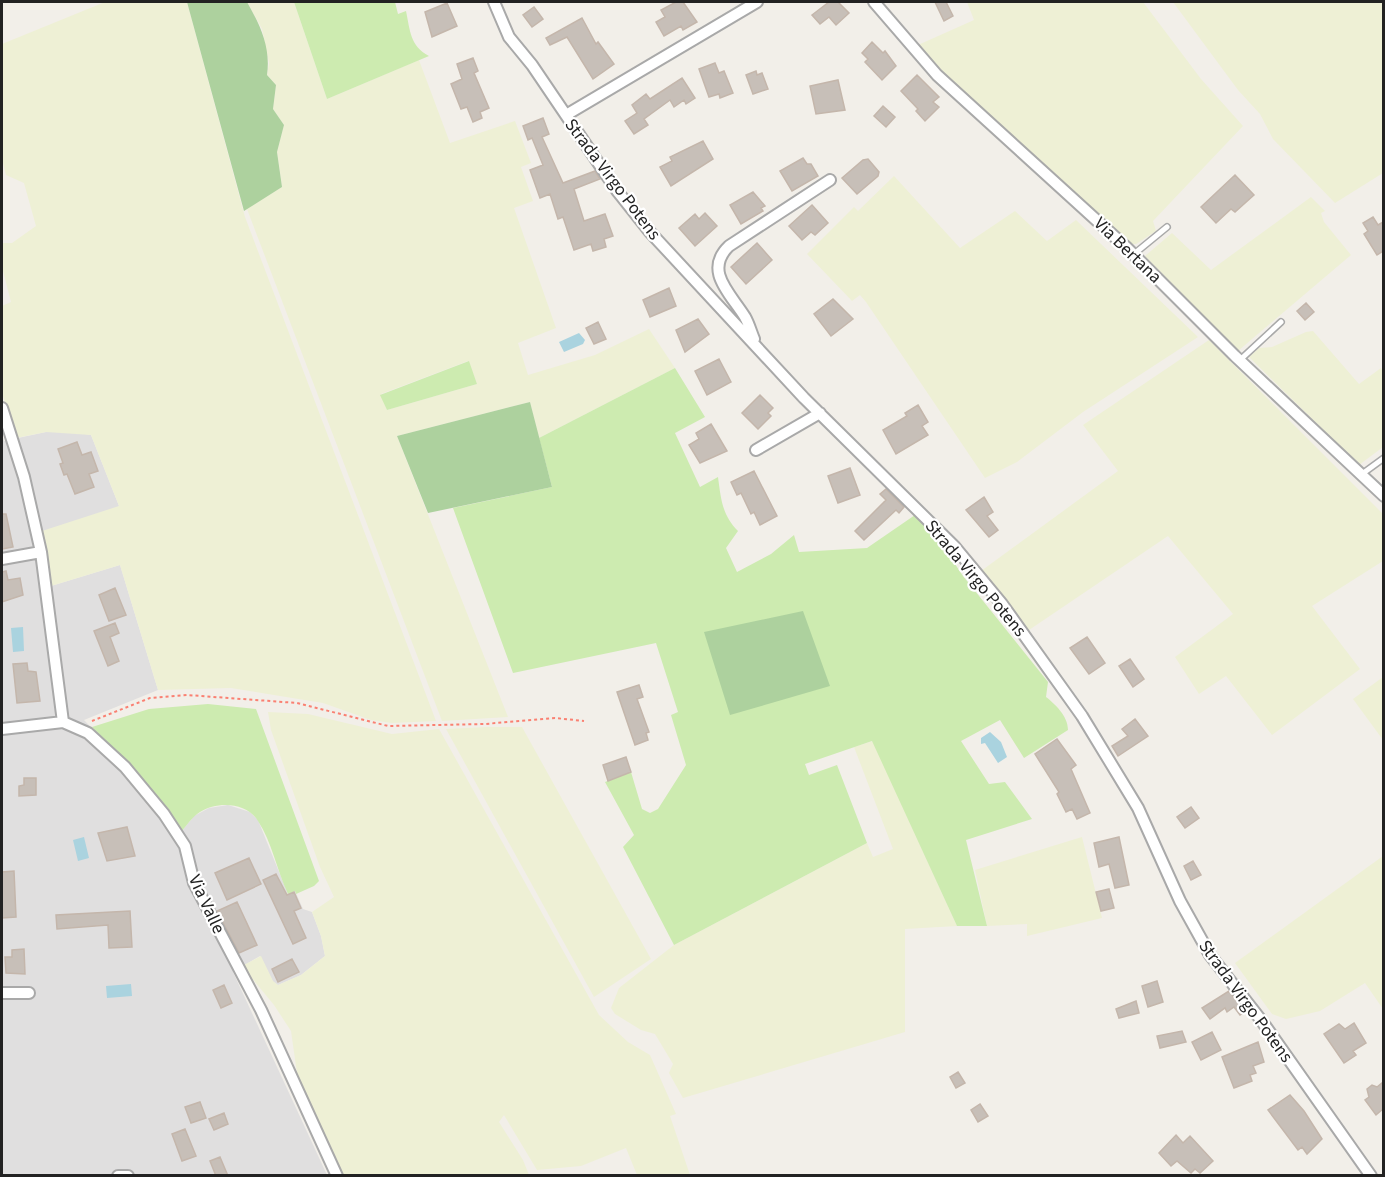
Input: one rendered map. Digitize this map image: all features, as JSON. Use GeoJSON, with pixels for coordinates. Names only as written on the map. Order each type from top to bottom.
{"type":"FeatureCollection","features":[{"type":"Feature","properties":{"kind":"street","name":"Strada Virgo Potens"},"geometry":{"type":"LineString","coordinates":[[495,2],[509,37],[532,65],[642,223],[820,413],[954,546],[1048,667],[1138,808],[1180,901],[1210,955],[1241,992],[1371,1176]]}},
{"type":"Feature","properties":{"kind":"street"},"geometry":{"type":"LineString","coordinates":[[566,115],[757,2]]}},
{"type":"Feature","properties":{"kind":"street","name":"Via Bertana"},"geometry":{"type":"LineString","coordinates":[[874,2],[937,75],[1134,254],[1240,360],[1383,496]]}},
{"type":"Feature","properties":{"kind":"street"},"geometry":{"type":"LineString","coordinates":[[756,346],[746,319],[719,278],[718,261],[729,246],[830,180]]}},
{"type":"Feature","properties":{"kind":"street"},"geometry":{"type":"LineString","coordinates":[[2,408],[24,477],[41,552],[63,722],[2,729]]}},
{"type":"Feature","properties":{"kind":"street"},"geometry":{"type":"LineString","coordinates":[[756,450],[820,413]]}},
{"type":"Feature","properties":{"kind":"street"},"geometry":{"type":"LineString","coordinates":[[2,560],[41,552]]}},
{"type":"Feature","properties":{"kind":"street","name":"Via Valle"},"geometry":{"type":"LineString","coordinates":[[63,722],[88,733],[125,767],[164,814],[185,846],[194,883],[261,1011],[333,1174]]}},
{"type":"Feature","properties":{"kind":"street"},"geometry":{"type":"LineString","coordinates":[[2,993],[29,993]]}},
{"type":"Feature","properties":{"kind":"street"},"geometry":{"type":"LineString","coordinates":[[118,1176],[128,1176]]}},
{"type":"Feature","properties":{"kind":"lane"},"geometry":{"type":"LineString","coordinates":[[1134,254],[1167,227]]}},
{"type":"Feature","properties":{"kind":"lane"},"geometry":{"type":"LineString","coordinates":[[1240,360],[1281,322]]}},
{"type":"Feature","properties":{"kind":"lane"},"geometry":{"type":"LineString","coordinates":[[1362,474],[1383,458]]}},
{"type":"Feature","properties":{"kind":"path"},"geometry":{"type":"LineString","coordinates":[[90,722],[150,698],[187,695],[297,703],[388,726],[485,724],[555,718],[584,721]]}},
{"type":"Feature","properties":{"kind":"shaded area"},"geometry":{"type":"Polygon","coordinates":[[[67,431],[91,435],[119,506],[47,560],[51,586],[120,565],[158,690],[84,720],[168,808],[181,832],[194,816],[209,808],[228,805],[250,812],[258,820],[288,894],[295,891],[303,909],[312,912],[321,936],[325,956],[301,975],[278,985],[273,982],[260,956],[233,972],[327,1175],[2,1175],[2,434],[4,441],[46,432],[67,431]]]}},
{"type":"Feature","properties":{"kind":"green space"},"geometry":{"type":"Polygon","coordinates":[[[105,2],[187,2],[245,217],[436,721],[392,723],[371,720],[323,703],[231,688],[158,690],[120,565],[51,586],[42,531],[119,506],[91,435],[46,432],[16,438],[2,393],[2,306],[11,302],[2,267],[2,243],[12,243],[36,226],[24,183],[6,175],[2,159],[2,44],[105,2]]]}},
{"type":"Feature","properties":{"kind":"green space"},"geometry":{"type":"Polygon","coordinates":[[[187,2],[247,2],[266,46],[267,75],[276,85],[273,109],[284,125],[277,152],[282,187],[244,211],[187,2]]]}},
{"type":"Feature","properties":{"kind":"green space"},"geometry":{"type":"Polygon","coordinates":[[[247,2],[294,2],[327,99],[419,60],[450,143],[515,121],[531,163],[521,167],[533,201],[514,208],[556,328],[518,343],[528,375],[595,355],[649,329],[675,368],[539,438],[530,402],[397,436],[508,717],[442,721],[247,209],[282,187],[277,152],[284,125],[273,109],[276,85],[267,75],[269,63],[262,29],[247,2]],[[468,361],[381,394],[387,410],[477,384],[468,361]]]}},
{"type":"Feature","properties":{"kind":"green space"},"geometry":{"type":"Polygon","coordinates":[[[294,2],[395,2],[398,14],[406,11],[414,42],[429,56],[327,99],[294,2]]]}},
{"type":"Feature","properties":{"kind":"green space"},"geometry":{"type":"Polygon","coordinates":[[[967,2],[1143,2],[1201,79],[1243,126],[1153,221],[1156,231],[1136,244],[1130,244],[963,93],[918,45],[974,20],[967,2]]]}},
{"type":"Feature","properties":{"kind":"green space"},"geometry":{"type":"Polygon","coordinates":[[[1173,2],[1383,2],[1383,173],[1335,203],[1273,139],[1260,114],[1238,90],[1173,2]]]}},
{"type":"Feature","properties":{"kind":"green space"},"geometry":{"type":"Polygon","coordinates":[[[894,176],[960,248],[1015,211],[1047,241],[1076,220],[1198,337],[1083,412],[1017,462],[985,478],[866,302],[860,295],[852,301],[807,254],[854,207],[858,211],[894,176]]]}},
{"type":"Feature","properties":{"kind":"green space"},"geometry":{"type":"Polygon","coordinates":[[[1311,197],[1325,211],[1321,213],[1324,222],[1351,255],[1238,351],[1145,256],[1172,233],[1211,270],[1311,197]]]}},
{"type":"Feature","properties":{"kind":"green space"},"geometry":{"type":"Polygon","coordinates":[[[1313,331],[1359,384],[1381,368],[1383,372],[1383,447],[1359,465],[1249,357],[1259,348],[1272,347],[1313,331]]]}},
{"type":"Feature","properties":{"kind":"green space"},"geometry":{"type":"Polygon","coordinates":[[[1209,340],[1383,514],[1383,561],[1312,606],[1360,669],[1272,735],[1226,676],[1199,694],[1175,657],[1233,614],[1168,536],[1029,630],[981,571],[1118,471],[1083,425],[1209,340]]]}},
{"type":"Feature","properties":{"kind":"green space"},"geometry":{"type":"Polygon","coordinates":[[[469,361],[477,384],[387,410],[380,395],[469,361]]]}},
{"type":"Feature","properties":{"kind":"green space"},"geometry":{"type":"Polygon","coordinates":[[[675,368],[705,417],[675,433],[700,487],[718,477],[725,513],[738,531],[726,548],[737,572],[771,554],[794,535],[799,552],[867,548],[915,515],[945,549],[963,576],[1048,682],[1046,697],[1063,715],[1068,730],[1024,758],[1000,720],[961,741],[989,784],[1005,782],[1032,819],[966,840],[987,926],[957,926],[872,741],[805,764],[809,775],[837,765],[867,843],[674,945],[623,847],[634,835],[605,782],[631,772],[642,809],[650,813],[658,809],[686,765],[671,715],[678,712],[656,643],[513,673],[453,508],[552,487],[539,438],[675,368]]]}},
{"type":"Feature","properties":{"kind":"green space"},"geometry":{"type":"Polygon","coordinates":[[[530,402],[552,487],[428,513],[397,436],[530,402]]]}},
{"type":"Feature","properties":{"kind":"green space"},"geometry":{"type":"Polygon","coordinates":[[[803,611],[830,686],[730,715],[704,632],[803,611]]]}},
{"type":"Feature","properties":{"kind":"green space"},"geometry":{"type":"Polygon","coordinates":[[[1383,677],[1383,740],[1353,699],[1383,677]]]}},
{"type":"Feature","properties":{"kind":"green space"},"geometry":{"type":"Polygon","coordinates":[[[208,704],[256,709],[319,881],[314,886],[296,894],[295,891],[288,894],[263,829],[247,810],[231,805],[207,808],[194,816],[181,832],[168,808],[92,727],[149,709],[208,704]]]}},
{"type":"Feature","properties":{"kind":"green space"},"geometry":{"type":"Polygon","coordinates":[[[268,712],[308,714],[392,734],[439,729],[599,1015],[628,1042],[650,1055],[676,1114],[670,1116],[690,1175],[637,1175],[626,1148],[581,1166],[537,1170],[504,1115],[499,1122],[523,1160],[529,1175],[340,1175],[298,1080],[291,1031],[274,1005],[242,966],[261,956],[273,981],[278,985],[301,975],[325,956],[321,936],[312,912],[334,897],[320,867],[271,730],[268,712]]]}},
{"type":"Feature","properties":{"kind":"green space"},"geometry":{"type":"Polygon","coordinates":[[[522,727],[651,959],[594,997],[446,729],[522,727]]]}},
{"type":"Feature","properties":{"kind":"green space"},"geometry":{"type":"Polygon","coordinates":[[[873,741],[957,926],[905,929],[905,1032],[683,1098],[669,1073],[673,1064],[655,1034],[641,1030],[615,1014],[611,1008],[619,988],[674,945],[867,843],[873,857],[893,849],[854,747],[873,741]]]}},
{"type":"Feature","properties":{"kind":"green space"},"geometry":{"type":"Polygon","coordinates":[[[1082,837],[1102,918],[1027,936],[1027,924],[987,926],[975,870],[1082,837]]]}},
{"type":"Feature","properties":{"kind":"green space"},"geometry":{"type":"Polygon","coordinates":[[[1383,856],[1383,1009],[1365,983],[1320,1011],[1286,1019],[1272,1014],[1235,963],[1383,856]]]}},
{"type":"Feature","properties":{"kind":"water"},"geometry":{"type":"Polygon","coordinates":[[[579,333],[585,340],[583,344],[564,352],[559,342],[579,333]]]}},
{"type":"Feature","properties":{"kind":"water"},"geometry":{"type":"Polygon","coordinates":[[[23,627],[24,651],[13,652],[11,628],[23,627]]]}},
{"type":"Feature","properties":{"kind":"water"},"geometry":{"type":"Polygon","coordinates":[[[990,732],[1001,742],[1007,757],[998,763],[985,743],[981,744],[981,738],[990,732]]]}},
{"type":"Feature","properties":{"kind":"water"},"geometry":{"type":"Polygon","coordinates":[[[84,837],[89,858],[78,861],[73,840],[84,837]]]}},
{"type":"Feature","properties":{"kind":"water"},"geometry":{"type":"Polygon","coordinates":[[[131,984],[132,996],[107,998],[106,986],[131,984]]]}},
{"type":"Feature","properties":{"kind":"building"},"geometry":{"type":"Polygon","coordinates":[[[676,2],[683,2],[697,22],[683,30],[681,26],[664,36],[656,22],[665,17],[661,10],[676,2]]]}},
{"type":"Feature","properties":{"kind":"building"},"geometry":{"type":"Polygon","coordinates":[[[829,2],[838,2],[849,13],[836,25],[829,17],[820,24],[812,15],[829,2]]]}},
{"type":"Feature","properties":{"kind":"building"},"geometry":{"type":"Polygon","coordinates":[[[935,2],[946,2],[953,16],[944,21],[935,2]]]}},
{"type":"Feature","properties":{"kind":"building"},"geometry":{"type":"Polygon","coordinates":[[[447,3],[457,26],[432,37],[425,12],[447,3]]]}},
{"type":"Feature","properties":{"kind":"building"},"geometry":{"type":"Polygon","coordinates":[[[534,7],[543,19],[532,27],[523,15],[534,7]]]}},
{"type":"Feature","properties":{"kind":"building"},"geometry":{"type":"Polygon","coordinates":[[[582,18],[596,44],[598,42],[614,64],[593,79],[567,37],[550,45],[546,38],[582,18]]]}},
{"type":"Feature","properties":{"kind":"building"},"geometry":{"type":"Polygon","coordinates":[[[872,42],[883,53],[885,51],[896,66],[882,80],[865,62],[868,59],[862,53],[872,42]]]}},
{"type":"Feature","properties":{"kind":"building"},"geometry":{"type":"Polygon","coordinates":[[[473,58],[478,71],[474,73],[489,108],[480,112],[482,118],[473,122],[467,107],[461,109],[451,84],[462,79],[457,64],[473,58]]]}},
{"type":"Feature","properties":{"kind":"building"},"geometry":{"type":"Polygon","coordinates":[[[715,63],[719,73],[724,71],[733,93],[720,98],[719,94],[709,97],[699,69],[715,63]]]}},
{"type":"Feature","properties":{"kind":"building"},"geometry":{"type":"Polygon","coordinates":[[[756,71],[757,75],[762,73],[768,89],[753,94],[746,75],[756,71]]]}},
{"type":"Feature","properties":{"kind":"building"},"geometry":{"type":"Polygon","coordinates":[[[917,75],[939,97],[933,102],[939,107],[925,121],[916,111],[918,109],[901,91],[917,75]]]}},
{"type":"Feature","properties":{"kind":"building"},"geometry":{"type":"Polygon","coordinates":[[[682,78],[695,98],[686,104],[684,100],[674,107],[670,100],[644,119],[648,125],[634,134],[625,121],[637,113],[632,105],[646,94],[650,99],[682,78]]]}},
{"type":"Feature","properties":{"kind":"building"},"geometry":{"type":"Polygon","coordinates":[[[838,80],[845,110],[816,114],[810,86],[838,80]]]}},
{"type":"Feature","properties":{"kind":"building"},"geometry":{"type":"Polygon","coordinates":[[[883,106],[895,117],[886,127],[874,116],[883,106]]]}},
{"type":"Feature","properties":{"kind":"building"},"geometry":{"type":"Polygon","coordinates":[[[543,118],[549,134],[542,137],[563,183],[595,171],[600,179],[574,189],[584,221],[605,214],[613,236],[604,239],[606,247],[593,251],[591,244],[574,250],[563,217],[558,219],[550,194],[540,198],[530,170],[543,165],[532,138],[528,140],[523,126],[543,118]]]}},
{"type":"Feature","properties":{"kind":"building"},"geometry":{"type":"Polygon","coordinates":[[[703,141],[713,159],[671,186],[660,167],[672,161],[670,157],[703,141]]]}},
{"type":"Feature","properties":{"kind":"building"},"geometry":{"type":"Polygon","coordinates":[[[803,158],[807,164],[811,164],[818,176],[792,191],[780,171],[803,158]]]}},
{"type":"Feature","properties":{"kind":"building"},"geometry":{"type":"Polygon","coordinates":[[[868,159],[879,172],[878,176],[857,194],[842,178],[863,160],[868,159]]]}},
{"type":"Feature","properties":{"kind":"building"},"geometry":{"type":"Polygon","coordinates":[[[1235,175],[1254,195],[1235,212],[1231,209],[1216,223],[1201,207],[1235,175]]]}},
{"type":"Feature","properties":{"kind":"building"},"geometry":{"type":"Polygon","coordinates":[[[753,192],[765,206],[761,208],[763,211],[741,224],[730,205],[753,192]]]}},
{"type":"Feature","properties":{"kind":"building"},"geometry":{"type":"Polygon","coordinates":[[[812,205],[828,223],[815,235],[811,232],[802,240],[789,226],[812,205]]]}},
{"type":"Feature","properties":{"kind":"building"},"geometry":{"type":"Polygon","coordinates":[[[705,213],[717,226],[695,246],[679,228],[695,214],[699,219],[705,213]]]}},
{"type":"Feature","properties":{"kind":"building"},"geometry":{"type":"Polygon","coordinates":[[[1373,217],[1378,225],[1383,222],[1383,251],[1377,255],[1364,234],[1368,231],[1363,223],[1373,217]]]}},
{"type":"Feature","properties":{"kind":"building"},"geometry":{"type":"Polygon","coordinates":[[[757,243],[772,260],[746,284],[731,267],[757,243]]]}},
{"type":"Feature","properties":{"kind":"building"},"geometry":{"type":"Polygon","coordinates":[[[669,288],[676,306],[650,317],[643,300],[669,288]]]}},
{"type":"Feature","properties":{"kind":"building"},"geometry":{"type":"Polygon","coordinates":[[[833,299],[853,319],[831,336],[814,314],[833,299]]]}},
{"type":"Feature","properties":{"kind":"building"},"geometry":{"type":"Polygon","coordinates":[[[1306,303],[1314,312],[1305,320],[1297,311],[1306,303]]]}},
{"type":"Feature","properties":{"kind":"building"},"geometry":{"type":"Polygon","coordinates":[[[698,319],[709,334],[685,352],[676,330],[698,319]]]}},
{"type":"Feature","properties":{"kind":"building"},"geometry":{"type":"Polygon","coordinates":[[[598,322],[606,339],[594,344],[586,328],[598,322]]]}},
{"type":"Feature","properties":{"kind":"building"},"geometry":{"type":"Polygon","coordinates":[[[719,359],[731,382],[707,395],[695,371],[719,359]]]}},
{"type":"Feature","properties":{"kind":"building"},"geometry":{"type":"Polygon","coordinates":[[[760,395],[773,408],[768,413],[771,416],[758,429],[742,413],[760,395]]]}},
{"type":"Feature","properties":{"kind":"building"},"geometry":{"type":"Polygon","coordinates":[[[918,405],[928,422],[922,426],[928,435],[896,454],[883,430],[907,416],[905,413],[918,405]]]}},
{"type":"Feature","properties":{"kind":"building"},"geometry":{"type":"Polygon","coordinates":[[[711,424],[727,451],[700,463],[689,445],[699,439],[696,433],[711,424]]]}},
{"type":"Feature","properties":{"kind":"building"},"geometry":{"type":"Polygon","coordinates":[[[77,442],[82,455],[91,452],[98,471],[89,474],[94,487],[75,494],[67,474],[64,475],[58,449],[77,442]]]}},
{"type":"Feature","properties":{"kind":"building"},"geometry":{"type":"Polygon","coordinates":[[[850,468],[860,495],[838,503],[828,476],[850,468]]]}},
{"type":"Feature","properties":{"kind":"building"},"geometry":{"type":"Polygon","coordinates":[[[754,471],[777,516],[760,525],[754,512],[751,514],[741,493],[737,495],[731,482],[754,471]]]}},
{"type":"Feature","properties":{"kind":"building"},"geometry":{"type":"Polygon","coordinates":[[[886,489],[904,507],[899,513],[896,510],[864,540],[855,531],[886,500],[880,494],[886,489]]]}},
{"type":"Feature","properties":{"kind":"building"},"geometry":{"type":"Polygon","coordinates":[[[984,497],[993,512],[987,516],[998,530],[989,537],[966,510],[984,497]]]}},
{"type":"Feature","properties":{"kind":"building"},"geometry":{"type":"Polygon","coordinates":[[[2,514],[6,514],[13,547],[2,549],[2,514]]]}},
{"type":"Feature","properties":{"kind":"building"},"geometry":{"type":"Polygon","coordinates":[[[6,571],[8,580],[20,578],[23,595],[2,602],[2,572],[6,571]]]}},
{"type":"Feature","properties":{"kind":"building"},"geometry":{"type":"Polygon","coordinates":[[[115,588],[126,615],[109,621],[99,595],[115,588]]]}},
{"type":"Feature","properties":{"kind":"building"},"geometry":{"type":"Polygon","coordinates":[[[115,623],[119,633],[110,637],[119,661],[108,666],[94,631],[115,623]]]}},
{"type":"Feature","properties":{"kind":"building"},"geometry":{"type":"Polygon","coordinates":[[[1087,637],[1105,663],[1089,674],[1070,648],[1087,637]]]}},
{"type":"Feature","properties":{"kind":"building"},"geometry":{"type":"Polygon","coordinates":[[[1130,659],[1144,679],[1133,687],[1119,666],[1130,659]]]}},
{"type":"Feature","properties":{"kind":"building"},"geometry":{"type":"Polygon","coordinates":[[[27,663],[28,671],[36,672],[40,701],[17,703],[13,664],[27,663]]]}},
{"type":"Feature","properties":{"kind":"building"},"geometry":{"type":"Polygon","coordinates":[[[639,685],[643,697],[637,699],[649,732],[646,733],[648,740],[635,745],[617,692],[639,685]]]}},
{"type":"Feature","properties":{"kind":"building"},"geometry":{"type":"Polygon","coordinates":[[[1135,719],[1148,736],[1118,756],[1112,746],[1128,736],[1122,729],[1135,719]]]}},
{"type":"Feature","properties":{"kind":"building"},"geometry":{"type":"Polygon","coordinates":[[[1057,739],[1076,765],[1071,769],[1090,813],[1077,819],[1072,809],[1066,812],[1057,794],[1059,792],[1035,754],[1057,739]]]}},
{"type":"Feature","properties":{"kind":"building"},"geometry":{"type":"Polygon","coordinates":[[[626,757],[631,772],[608,781],[603,765],[626,757]]]}},
{"type":"Feature","properties":{"kind":"building"},"geometry":{"type":"Polygon","coordinates":[[[24,778],[36,778],[36,795],[19,796],[19,786],[24,785],[24,778]]]}},
{"type":"Feature","properties":{"kind":"building"},"geometry":{"type":"Polygon","coordinates":[[[1191,807],[1199,818],[1185,828],[1177,817],[1191,807]]]}},
{"type":"Feature","properties":{"kind":"building"},"geometry":{"type":"Polygon","coordinates":[[[127,827],[135,856],[107,861],[98,833],[127,827]]]}},
{"type":"Feature","properties":{"kind":"building"},"geometry":{"type":"Polygon","coordinates":[[[1119,837],[1129,885],[1115,888],[1109,864],[1099,867],[1094,843],[1119,837]]]}},
{"type":"Feature","properties":{"kind":"building"},"geometry":{"type":"Polygon","coordinates":[[[249,858],[261,884],[227,900],[215,873],[249,858]]]}},
{"type":"Feature","properties":{"kind":"building"},"geometry":{"type":"Polygon","coordinates":[[[1193,861],[1201,875],[1191,880],[1184,866],[1193,861]]]}},
{"type":"Feature","properties":{"kind":"building"},"geometry":{"type":"Polygon","coordinates":[[[14,871],[16,917],[2,918],[2,872],[14,871]]]}},
{"type":"Feature","properties":{"kind":"building"},"geometry":{"type":"Polygon","coordinates":[[[276,874],[287,895],[294,892],[301,908],[294,911],[306,938],[293,944],[263,880],[276,874]]]}},
{"type":"Feature","properties":{"kind":"building"},"geometry":{"type":"Polygon","coordinates":[[[1109,889],[1114,908],[1101,911],[1096,892],[1109,889]]]}},
{"type":"Feature","properties":{"kind":"building"},"geometry":{"type":"Polygon","coordinates":[[[237,902],[257,945],[239,953],[217,911],[237,902]]]}},
{"type":"Feature","properties":{"kind":"building"},"geometry":{"type":"Polygon","coordinates":[[[130,911],[132,947],[109,948],[108,925],[57,929],[56,915],[130,911]]]}},
{"type":"Feature","properties":{"kind":"building"},"geometry":{"type":"Polygon","coordinates":[[[24,949],[25,974],[6,973],[5,957],[12,957],[12,950],[24,949]]]}},
{"type":"Feature","properties":{"kind":"building"},"geometry":{"type":"Polygon","coordinates":[[[292,959],[299,972],[278,982],[272,969],[292,959]]]}},
{"type":"Feature","properties":{"kind":"building"},"geometry":{"type":"Polygon","coordinates":[[[1157,981],[1163,1002],[1148,1007],[1142,986],[1157,981]]]}},
{"type":"Feature","properties":{"kind":"building"},"geometry":{"type":"Polygon","coordinates":[[[224,985],[232,1003],[221,1008],[213,990],[224,985]]]}},
{"type":"Feature","properties":{"kind":"building"},"geometry":{"type":"Polygon","coordinates":[[[1229,991],[1245,1012],[1240,1015],[1234,1007],[1227,1012],[1225,1008],[1210,1019],[1202,1008],[1229,991]]]}},
{"type":"Feature","properties":{"kind":"building"},"geometry":{"type":"Polygon","coordinates":[[[1136,1001],[1139,1013],[1119,1018],[1116,1009],[1136,1001]]]}},
{"type":"Feature","properties":{"kind":"building"},"geometry":{"type":"Polygon","coordinates":[[[1354,1023],[1366,1043],[1353,1051],[1356,1055],[1344,1063],[1324,1034],[1339,1024],[1345,1029],[1354,1023]]]}},
{"type":"Feature","properties":{"kind":"building"},"geometry":{"type":"Polygon","coordinates":[[[1182,1031],[1186,1042],[1160,1048],[1157,1036],[1182,1031]]]}},
{"type":"Feature","properties":{"kind":"building"},"geometry":{"type":"Polygon","coordinates":[[[1212,1032],[1221,1050],[1201,1060],[1192,1042],[1212,1032]]]}},
{"type":"Feature","properties":{"kind":"building"},"geometry":{"type":"Polygon","coordinates":[[[1258,1042],[1264,1062],[1253,1066],[1256,1073],[1250,1075],[1252,1081],[1234,1088],[1222,1057],[1258,1042]]]}},
{"type":"Feature","properties":{"kind":"building"},"geometry":{"type":"Polygon","coordinates":[[[958,1072],[965,1083],[956,1088],[950,1077],[958,1072]]]}},
{"type":"Feature","properties":{"kind":"building"},"geometry":{"type":"Polygon","coordinates":[[[1383,1082],[1383,1109],[1376,1115],[1365,1100],[1369,1097],[1367,1089],[1372,1085],[1377,1087],[1383,1082]]]}},
{"type":"Feature","properties":{"kind":"building"},"geometry":{"type":"Polygon","coordinates":[[[1290,1095],[1304,1111],[1322,1139],[1307,1154],[1302,1147],[1298,1150],[1268,1110],[1290,1095]]]}},
{"type":"Feature","properties":{"kind":"building"},"geometry":{"type":"Polygon","coordinates":[[[200,1102],[206,1118],[191,1123],[185,1107],[200,1102]]]}},
{"type":"Feature","properties":{"kind":"building"},"geometry":{"type":"Polygon","coordinates":[[[980,1104],[988,1116],[978,1122],[971,1110],[980,1104]]]}},
{"type":"Feature","properties":{"kind":"building"},"geometry":{"type":"Polygon","coordinates":[[[224,1113],[228,1124],[214,1130],[209,1119],[224,1113]]]}},
{"type":"Feature","properties":{"kind":"building"},"geometry":{"type":"Polygon","coordinates":[[[185,1129],[196,1156],[182,1161],[172,1134],[185,1129]]]}},
{"type":"Feature","properties":{"kind":"building"},"geometry":{"type":"Polygon","coordinates":[[[1176,1135],[1183,1143],[1190,1136],[1213,1161],[1200,1173],[1195,1169],[1191,1173],[1177,1161],[1171,1166],[1159,1153],[1176,1135]]]}},
{"type":"Feature","properties":{"kind":"building"},"geometry":{"type":"Polygon","coordinates":[[[220,1157],[228,1176],[216,1176],[210,1161],[220,1157]]]}}]}
